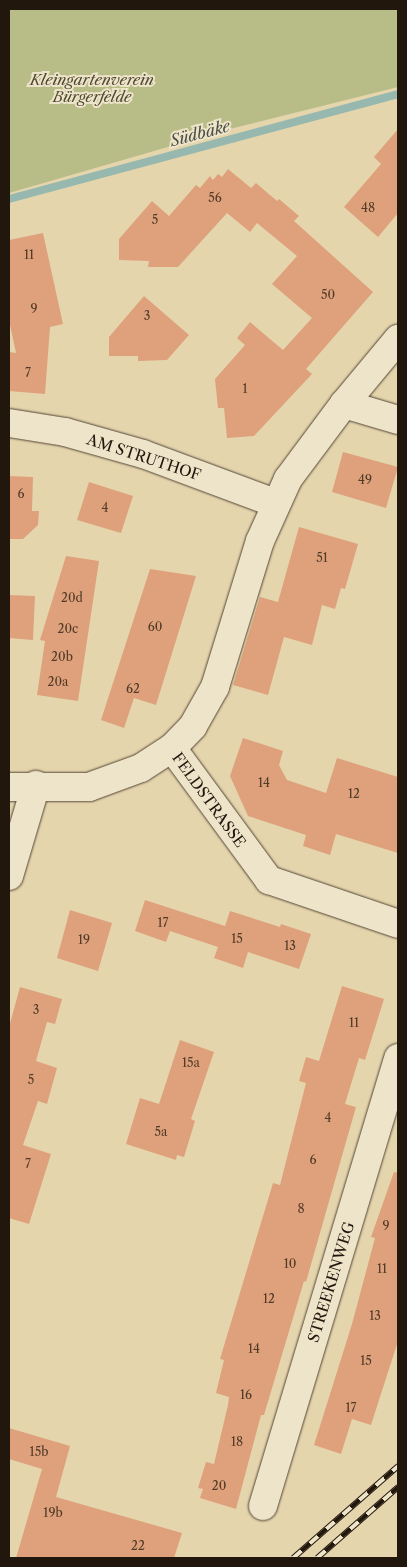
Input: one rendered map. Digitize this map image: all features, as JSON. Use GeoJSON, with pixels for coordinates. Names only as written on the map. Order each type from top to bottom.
{"type":"FeatureCollection","features":[{"type":"Feature","properties":{"kind":"street"},"geometry":{"type":"LineString","coordinates":[[172,748],[194,726],[215,687],[260,541],[288,479],[344,404],[398,339]]}},
{"type":"Feature","properties":{"kind":"street"},"geometry":{"type":"LineString","coordinates":[[344,404],[398,420]]}},
{"type":"Feature","properties":{"kind":"street","name":"AM STRUTHOF"},"geometry":{"type":"LineString","coordinates":[[9,423],[65,432],[143,454],[276,503]]}},
{"type":"Feature","properties":{"kind":"street","name":"FELDSTRASSE"},"geometry":{"type":"LineString","coordinates":[[9,787],[36,785],[89,787],[141,768],[172,748],[269,880],[398,924]]}},
{"type":"Feature","properties":{"kind":"street"},"geometry":{"type":"LineString","coordinates":[[9,876],[36,785]]}},
{"type":"Feature","properties":{"kind":"street","name":"STREEKENWEG"},"geometry":{"type":"LineString","coordinates":[[264,1506],[398,1058]]}},
{"type":"Feature","properties":{"kind":"green space","name":"Kleingartenverein Bürgerfelde"},"geometry":{"type":"Polygon","coordinates":[[[9,9],[398,9],[398,87],[230,129],[9,193],[9,9]]]}},
{"type":"Feature","properties":{"kind":"building"},"geometry":{"type":"Polygon","coordinates":[[[398,129],[398,213],[378,237],[344,207],[381,164],[374,157],[398,129]]]}},
{"type":"Feature","properties":{"kind":"building"},"geometry":{"type":"Polygon","coordinates":[[[228,169],[251,188],[256,183],[277,201],[279,199],[299,216],[294,221],[373,292],[306,369],[312,374],[254,436],[227,438],[224,408],[218,408],[215,379],[245,345],[237,338],[250,322],[283,350],[312,318],[272,284],[297,256],[257,223],[250,232],[227,213],[178,267],[148,267],[149,261],[119,260],[119,239],[152,201],[169,216],[196,185],[200,188],[210,176],[213,180],[218,174],[222,177],[228,169]]]}},
{"type":"Feature","properties":{"kind":"building"},"geometry":{"type":"Polygon","coordinates":[[[43,233],[63,324],[50,327],[45,394],[9,391],[9,352],[16,353],[9,320],[9,240],[43,233]]]}},
{"type":"Feature","properties":{"kind":"building"},"geometry":{"type":"Polygon","coordinates":[[[144,296],[189,335],[167,360],[138,361],[138,356],[109,356],[109,337],[144,296]]]}},
{"type":"Feature","properties":{"kind":"building"},"geometry":{"type":"Polygon","coordinates":[[[343,452],[398,467],[386,508],[332,492],[343,452]]]}},
{"type":"Feature","properties":{"kind":"building"},"geometry":{"type":"Polygon","coordinates":[[[9,476],[33,477],[32,511],[39,511],[38,525],[23,539],[9,539],[9,476]]]}},
{"type":"Feature","properties":{"kind":"building"},"geometry":{"type":"Polygon","coordinates":[[[89,482],[133,496],[121,533],[77,520],[89,482]]]}},
{"type":"Feature","properties":{"kind":"building"},"geometry":{"type":"Polygon","coordinates":[[[299,527],[358,544],[345,589],[341,588],[335,609],[322,605],[312,645],[284,637],[268,695],[233,685],[260,597],[278,602],[299,527]]]}},
{"type":"Feature","properties":{"kind":"building"},"geometry":{"type":"Polygon","coordinates":[[[66,556],[99,561],[78,701],[37,695],[45,641],[40,640],[66,556]]]}},
{"type":"Feature","properties":{"kind":"building"},"geometry":{"type":"Polygon","coordinates":[[[150,569],[196,576],[156,705],[134,698],[124,728],[101,720],[150,569]]]}},
{"type":"Feature","properties":{"kind":"building"},"geometry":{"type":"Polygon","coordinates":[[[9,595],[35,596],[33,640],[9,638],[9,595]]]}},
{"type":"Feature","properties":{"kind":"building"},"geometry":{"type":"Polygon","coordinates":[[[243,738],[283,751],[279,765],[287,780],[326,793],[337,758],[398,777],[398,853],[336,834],[330,855],[303,846],[306,835],[248,816],[230,776],[243,738]]]}},
{"type":"Feature","properties":{"kind":"building"},"geometry":{"type":"Polygon","coordinates":[[[145,900],[225,926],[230,911],[280,927],[281,924],[311,934],[299,969],[248,952],[243,968],[214,958],[218,947],[170,931],[166,942],[135,931],[145,900]]]}},
{"type":"Feature","properties":{"kind":"building"},"geometry":{"type":"Polygon","coordinates":[[[70,910],[112,923],[98,971],[57,958],[70,910]]]}},
{"type":"Feature","properties":{"kind":"building"},"geometry":{"type":"Polygon","coordinates":[[[342,986],[384,999],[365,1060],[359,1058],[345,1104],[356,1107],[306,1282],[304,1281],[264,1415],[261,1415],[236,1509],[200,1498],[203,1489],[198,1488],[206,1462],[214,1464],[228,1405],[229,1397],[216,1393],[224,1360],[220,1359],[273,1183],[280,1185],[306,1083],[299,1081],[306,1057],[319,1061],[342,986]]]}},
{"type":"Feature","properties":{"kind":"building"},"geometry":{"type":"Polygon","coordinates":[[[20,987],[62,999],[55,1024],[47,1022],[36,1061],[57,1068],[47,1104],[38,1101],[23,1145],[51,1154],[29,1224],[9,1218],[9,1027],[20,987]]]}},
{"type":"Feature","properties":{"kind":"building"},"geometry":{"type":"Polygon","coordinates":[[[180,1040],[214,1052],[191,1119],[195,1121],[184,1157],[177,1155],[176,1160],[126,1144],[140,1098],[159,1104],[180,1040]]]}},
{"type":"Feature","properties":{"kind":"building"},"geometry":{"type":"Polygon","coordinates":[[[394,1172],[398,1173],[398,1341],[371,1425],[352,1419],[341,1454],[314,1445],[352,1324],[375,1238],[371,1237],[394,1172]]]}},
{"type":"Feature","properties":{"kind":"building"},"geometry":{"type":"Polygon","coordinates":[[[9,1428],[70,1446],[56,1497],[182,1533],[174,1558],[16,1558],[42,1469],[9,1459],[9,1428]]]}},
{"type":"Feature","properties":{"kind":"waterway","name":"Südbäke"},"geometry":{"type":"LineString","coordinates":[[9,199],[398,94]]}},
{"type":"Feature","properties":{"kind":"railway"},"geometry":{"type":"LineString","coordinates":[[293,1558],[398,1466]]}},
{"type":"Feature","properties":{"kind":"railway"},"geometry":{"type":"LineString","coordinates":[[317,1558],[398,1487]]}}]}
